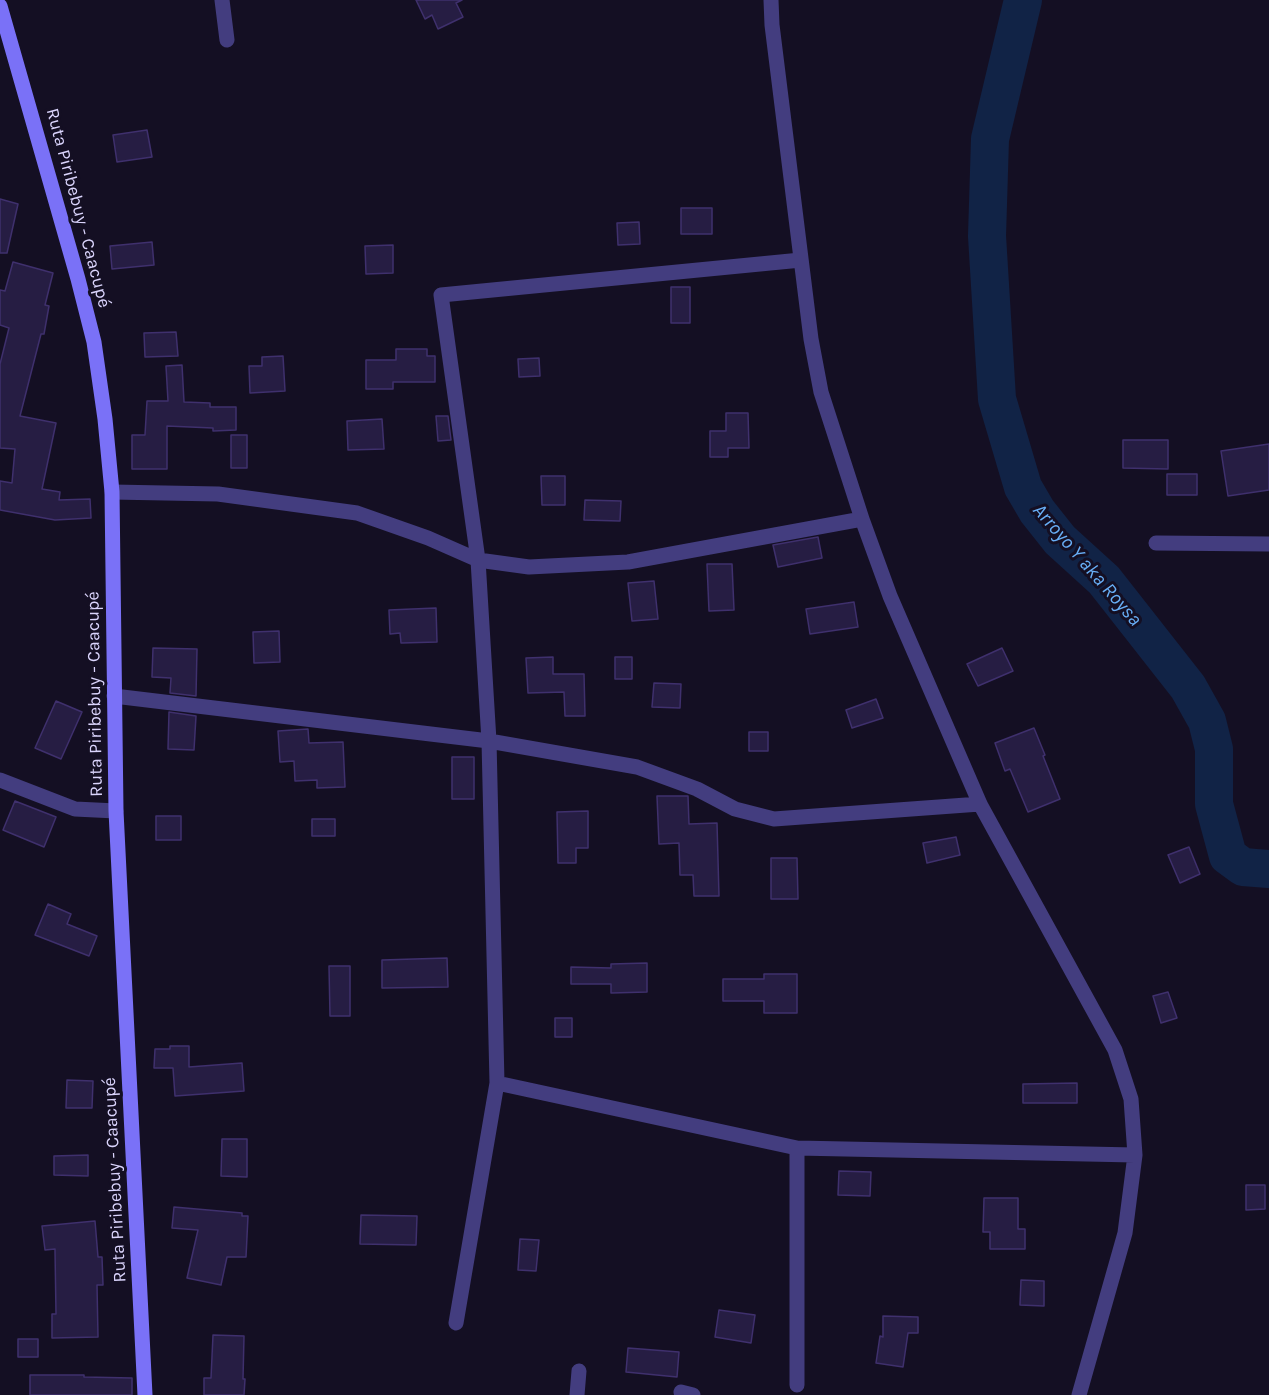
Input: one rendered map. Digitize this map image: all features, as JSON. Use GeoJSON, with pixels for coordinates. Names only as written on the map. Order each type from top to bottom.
{"type":"FeatureCollection","features":[{"type":"Feature","properties":{"kind":"street"},"geometry":{"type":"LineString","coordinates":[[222,0],[227,40]]}},
{"type":"Feature","properties":{"kind":"street"},"geometry":{"type":"LineString","coordinates":[[771,0],[772,25],[811,339],[821,392],[862,519],[891,596],[980,804],[1115,1050],[1131,1099],[1135,1155],[1125,1233],[1079,1395]]}},
{"type":"Feature","properties":{"kind":"street","name":"Ruta Piribebuy - Caacupé"},"geometry":{"type":"LineString","coordinates":[[0,6],[63,220],[94,342],[105,419],[112,492],[116,810],[145,1395]]}},
{"type":"Feature","properties":{"kind":"street"},"geometry":{"type":"LineString","coordinates":[[456,1323],[496,1083],[489,741],[478,560],[441,295],[801,260]]}},
{"type":"Feature","properties":{"kind":"street"},"geometry":{"type":"LineString","coordinates":[[112,492],[218,494],[357,513],[428,538],[478,560],[529,567],[628,562],[862,519]]}},
{"type":"Feature","properties":{"kind":"street"},"geometry":{"type":"LineString","coordinates":[[1156,543],[1269,544]]}},
{"type":"Feature","properties":{"kind":"street"},"geometry":{"type":"LineString","coordinates":[[114,696],[489,741],[637,767],[697,789],[735,809],[774,819],[980,804]]}},
{"type":"Feature","properties":{"kind":"street"},"geometry":{"type":"LineString","coordinates":[[0,780],[75,809],[116,810]]}},
{"type":"Feature","properties":{"kind":"street"},"geometry":{"type":"LineString","coordinates":[[496,1083],[797,1148],[1135,1155]]}},
{"type":"Feature","properties":{"kind":"street"},"geometry":{"type":"LineString","coordinates":[[797,1148],[797,1385]]}},
{"type":"Feature","properties":{"kind":"street"},"geometry":{"type":"LineString","coordinates":[[577,1395],[579,1371]]}},
{"type":"Feature","properties":{"kind":"building"},"geometry":{"type":"Polygon","coordinates":[[[416,0],[462,0],[456,3],[463,17],[438,29],[432,15],[425,19],[416,0]]]}},
{"type":"Feature","properties":{"kind":"building"},"geometry":{"type":"Polygon","coordinates":[[[147,130],[152,157],[117,162],[113,135],[147,130]]]}},
{"type":"Feature","properties":{"kind":"building"},"geometry":{"type":"Polygon","coordinates":[[[0,199],[18,204],[7,253],[0,253],[0,199]]]}},
{"type":"Feature","properties":{"kind":"building"},"geometry":{"type":"Polygon","coordinates":[[[681,208],[712,208],[712,234],[681,234],[681,208]]]}},
{"type":"Feature","properties":{"kind":"building"},"geometry":{"type":"Polygon","coordinates":[[[639,222],[640,244],[618,245],[617,223],[639,222]]]}},
{"type":"Feature","properties":{"kind":"building"},"geometry":{"type":"Polygon","coordinates":[[[152,242],[154,265],[112,269],[110,246],[152,242]]]}},
{"type":"Feature","properties":{"kind":"building"},"geometry":{"type":"Polygon","coordinates":[[[393,245],[393,273],[366,274],[365,246],[393,245]]]}},
{"type":"Feature","properties":{"kind":"building"},"geometry":{"type":"Polygon","coordinates":[[[13,262],[53,273],[45,305],[49,306],[44,334],[41,334],[20,416],[56,423],[42,489],[60,492],[59,500],[90,499],[91,518],[55,520],[0,510],[0,481],[12,483],[15,449],[0,448],[0,364],[9,328],[0,325],[0,290],[5,291],[13,262]]]}},
{"type":"Feature","properties":{"kind":"building"},"geometry":{"type":"Polygon","coordinates":[[[671,287],[690,287],[690,323],[671,323],[671,287]]]}},
{"type":"Feature","properties":{"kind":"building"},"geometry":{"type":"Polygon","coordinates":[[[176,332],[178,356],[145,357],[144,333],[176,332]]]}},
{"type":"Feature","properties":{"kind":"building"},"geometry":{"type":"Polygon","coordinates":[[[396,349],[427,349],[427,356],[435,356],[435,382],[393,382],[393,389],[366,389],[366,360],[396,360],[396,349]]]}},
{"type":"Feature","properties":{"kind":"building"},"geometry":{"type":"Polygon","coordinates":[[[283,356],[285,391],[250,393],[249,366],[262,366],[262,357],[283,356]]]}},
{"type":"Feature","properties":{"kind":"building"},"geometry":{"type":"Polygon","coordinates":[[[539,358],[540,376],[519,377],[518,359],[539,358]]]}},
{"type":"Feature","properties":{"kind":"building"},"geometry":{"type":"Polygon","coordinates":[[[182,365],[184,402],[210,403],[210,407],[236,407],[236,430],[213,431],[213,428],[167,426],[167,469],[132,469],[132,435],[145,435],[147,401],[168,401],[166,366],[182,365]]]}},
{"type":"Feature","properties":{"kind":"building"},"geometry":{"type":"Polygon","coordinates":[[[726,413],[748,413],[749,448],[728,448],[728,457],[710,457],[710,431],[726,431],[726,413]]]}},
{"type":"Feature","properties":{"kind":"building"},"geometry":{"type":"Polygon","coordinates":[[[436,416],[448,416],[451,440],[438,441],[436,416]]]}},
{"type":"Feature","properties":{"kind":"building"},"geometry":{"type":"Polygon","coordinates":[[[382,419],[384,449],[348,450],[347,421],[382,419]]]}},
{"type":"Feature","properties":{"kind":"building"},"geometry":{"type":"Polygon","coordinates":[[[231,435],[247,435],[247,468],[231,468],[231,435]]]}},
{"type":"Feature","properties":{"kind":"building"},"geometry":{"type":"Polygon","coordinates":[[[1123,440],[1168,440],[1168,469],[1123,468],[1123,440]]]}},
{"type":"Feature","properties":{"kind":"building"},"geometry":{"type":"Polygon","coordinates":[[[1269,444],[1269,490],[1228,496],[1221,451],[1269,444]]]}},
{"type":"Feature","properties":{"kind":"building"},"geometry":{"type":"Polygon","coordinates":[[[1167,474],[1197,474],[1197,495],[1167,495],[1167,474]]]}},
{"type":"Feature","properties":{"kind":"building"},"geometry":{"type":"Polygon","coordinates":[[[541,476],[565,476],[565,505],[542,505],[541,476]]]}},
{"type":"Feature","properties":{"kind":"building"},"geometry":{"type":"Polygon","coordinates":[[[585,500],[621,501],[620,521],[584,520],[585,500]]]}},
{"type":"Feature","properties":{"kind":"building"},"geometry":{"type":"Polygon","coordinates":[[[818,537],[822,558],[778,567],[773,545],[818,537]]]}},
{"type":"Feature","properties":{"kind":"building"},"geometry":{"type":"Polygon","coordinates":[[[707,564],[732,564],[734,610],[709,611],[707,564]]]}},
{"type":"Feature","properties":{"kind":"building"},"geometry":{"type":"Polygon","coordinates":[[[654,581],[658,619],[632,621],[628,583],[654,581]]]}},
{"type":"Feature","properties":{"kind":"building"},"geometry":{"type":"Polygon","coordinates":[[[854,602],[858,627],[810,634],[806,609],[854,602]]]}},
{"type":"Feature","properties":{"kind":"building"},"geometry":{"type":"Polygon","coordinates":[[[436,608],[437,642],[401,643],[400,633],[390,634],[389,610],[436,608]]]}},
{"type":"Feature","properties":{"kind":"building"},"geometry":{"type":"Polygon","coordinates":[[[279,631],[280,662],[254,663],[253,632],[279,631]]]}},
{"type":"Feature","properties":{"kind":"building"},"geometry":{"type":"Polygon","coordinates":[[[153,648],[197,649],[196,696],[170,693],[171,678],[152,677],[153,648]]]}},
{"type":"Feature","properties":{"kind":"building"},"geometry":{"type":"Polygon","coordinates":[[[1002,648],[1013,671],[978,686],[967,664],[1002,648]]]}},
{"type":"Feature","properties":{"kind":"building"},"geometry":{"type":"Polygon","coordinates":[[[553,657],[553,674],[584,674],[585,716],[565,716],[564,692],[528,693],[526,658],[553,657]]]}},
{"type":"Feature","properties":{"kind":"building"},"geometry":{"type":"Polygon","coordinates":[[[615,657],[632,657],[632,679],[615,679],[615,657]]]}},
{"type":"Feature","properties":{"kind":"building"},"geometry":{"type":"Polygon","coordinates":[[[654,683],[681,684],[680,708],[652,707],[654,683]]]}},
{"type":"Feature","properties":{"kind":"building"},"geometry":{"type":"Polygon","coordinates":[[[876,699],[883,718],[852,728],[846,710],[876,699]]]}},
{"type":"Feature","properties":{"kind":"building"},"geometry":{"type":"Polygon","coordinates":[[[56,701],[82,712],[61,759],[35,748],[56,701]]]}},
{"type":"Feature","properties":{"kind":"building"},"geometry":{"type":"Polygon","coordinates":[[[169,712],[196,716],[194,750],[168,749],[169,712]]]}},
{"type":"Feature","properties":{"kind":"building"},"geometry":{"type":"Polygon","coordinates":[[[1034,728],[1060,799],[1028,812],[1010,769],[1005,771],[995,743],[1034,728]]]}},
{"type":"Feature","properties":{"kind":"building"},"geometry":{"type":"Polygon","coordinates":[[[308,729],[309,743],[343,742],[345,787],[317,788],[317,780],[295,781],[294,761],[280,762],[278,731],[308,729]]]}},
{"type":"Feature","properties":{"kind":"building"},"geometry":{"type":"Polygon","coordinates":[[[749,732],[768,732],[768,751],[749,751],[749,732]]]}},
{"type":"Feature","properties":{"kind":"building"},"geometry":{"type":"Polygon","coordinates":[[[452,757],[474,757],[474,799],[452,799],[452,757]]]}},
{"type":"Feature","properties":{"kind":"building"},"geometry":{"type":"Polygon","coordinates":[[[657,796],[688,796],[689,824],[717,823],[719,896],[694,896],[693,875],[680,875],[679,843],[659,844],[657,796]]]}},
{"type":"Feature","properties":{"kind":"building"},"geometry":{"type":"Polygon","coordinates":[[[15,801],[56,817],[44,847],[3,830],[15,801]]]}},
{"type":"Feature","properties":{"kind":"building"},"geometry":{"type":"Polygon","coordinates":[[[588,811],[588,848],[576,848],[576,863],[558,863],[557,812],[588,811]]]}},
{"type":"Feature","properties":{"kind":"building"},"geometry":{"type":"Polygon","coordinates":[[[156,816],[181,816],[181,840],[156,840],[156,816]]]}},
{"type":"Feature","properties":{"kind":"building"},"geometry":{"type":"Polygon","coordinates":[[[312,819],[335,819],[335,836],[312,836],[312,819]]]}},
{"type":"Feature","properties":{"kind":"building"},"geometry":{"type":"Polygon","coordinates":[[[956,837],[960,855],[927,863],[923,843],[956,837]]]}},
{"type":"Feature","properties":{"kind":"building"},"geometry":{"type":"Polygon","coordinates":[[[1189,847],[1200,874],[1180,883],[1168,855],[1189,847]]]}},
{"type":"Feature","properties":{"kind":"building"},"geometry":{"type":"Polygon","coordinates":[[[771,858],[797,858],[798,899],[771,899],[771,858]]]}},
{"type":"Feature","properties":{"kind":"building"},"geometry":{"type":"Polygon","coordinates":[[[48,904],[71,914],[67,924],[97,936],[89,956],[35,935],[48,904]]]}},
{"type":"Feature","properties":{"kind":"building"},"geometry":{"type":"Polygon","coordinates":[[[447,958],[448,987],[382,988],[382,960],[447,958]]]}},
{"type":"Feature","properties":{"kind":"building"},"geometry":{"type":"Polygon","coordinates":[[[647,963],[647,992],[611,993],[611,984],[571,984],[571,967],[611,968],[611,964],[647,963]]]}},
{"type":"Feature","properties":{"kind":"building"},"geometry":{"type":"Polygon","coordinates":[[[329,966],[350,966],[350,1016],[330,1016],[329,966]]]}},
{"type":"Feature","properties":{"kind":"building"},"geometry":{"type":"Polygon","coordinates":[[[764,974],[797,974],[797,1013],[764,1013],[764,1001],[723,1001],[723,979],[764,979],[764,974]]]}},
{"type":"Feature","properties":{"kind":"building"},"geometry":{"type":"Polygon","coordinates":[[[1168,992],[1177,1018],[1161,1023],[1153,996],[1168,992]]]}},
{"type":"Feature","properties":{"kind":"building"},"geometry":{"type":"Polygon","coordinates":[[[555,1018],[572,1018],[572,1037],[555,1037],[555,1018]]]}},
{"type":"Feature","properties":{"kind":"building"},"geometry":{"type":"Polygon","coordinates":[[[170,1046],[189,1046],[189,1067],[242,1063],[244,1091],[175,1096],[173,1068],[154,1068],[155,1049],[170,1049],[170,1046]]]}},
{"type":"Feature","properties":{"kind":"building"},"geometry":{"type":"Polygon","coordinates":[[[67,1080],[93,1081],[92,1108],[66,1108],[67,1080]]]}},
{"type":"Feature","properties":{"kind":"building"},"geometry":{"type":"Polygon","coordinates":[[[1077,1083],[1077,1103],[1023,1103],[1023,1084],[1077,1083]]]}},
{"type":"Feature","properties":{"kind":"building"},"geometry":{"type":"Polygon","coordinates":[[[222,1139],[247,1139],[247,1177],[221,1176],[222,1139]]]}},
{"type":"Feature","properties":{"kind":"building"},"geometry":{"type":"Polygon","coordinates":[[[88,1155],[88,1176],[54,1175],[54,1156],[88,1155]]]}},
{"type":"Feature","properties":{"kind":"building"},"geometry":{"type":"Polygon","coordinates":[[[839,1171],[871,1172],[870,1196],[838,1195],[839,1171]]]}},
{"type":"Feature","properties":{"kind":"building"},"geometry":{"type":"Polygon","coordinates":[[[1246,1185],[1265,1185],[1265,1209],[1246,1210],[1246,1185]]]}},
{"type":"Feature","properties":{"kind":"building"},"geometry":{"type":"Polygon","coordinates":[[[984,1198],[1018,1198],[1018,1229],[1025,1229],[1025,1249],[990,1249],[990,1232],[983,1232],[984,1198]]]}},
{"type":"Feature","properties":{"kind":"building"},"geometry":{"type":"Polygon","coordinates":[[[174,1207],[242,1213],[242,1216],[248,1216],[246,1257],[227,1257],[221,1285],[187,1278],[198,1230],[172,1228],[174,1207]]]}},
{"type":"Feature","properties":{"kind":"building"},"geometry":{"type":"Polygon","coordinates":[[[361,1215],[417,1216],[416,1245],[360,1244],[361,1215]]]}},
{"type":"Feature","properties":{"kind":"building"},"geometry":{"type":"Polygon","coordinates":[[[95,1221],[98,1257],[102,1257],[103,1285],[97,1285],[98,1337],[52,1338],[52,1314],[56,1314],[55,1249],[45,1250],[42,1226],[95,1221]]]}},
{"type":"Feature","properties":{"kind":"building"},"geometry":{"type":"Polygon","coordinates":[[[520,1239],[539,1240],[536,1271],[518,1270],[520,1239]]]}},
{"type":"Feature","properties":{"kind":"building"},"geometry":{"type":"Polygon","coordinates":[[[1021,1280],[1044,1281],[1044,1306],[1020,1305],[1021,1280]]]}},
{"type":"Feature","properties":{"kind":"building"},"geometry":{"type":"Polygon","coordinates":[[[719,1310],[755,1315],[751,1343],[715,1337],[719,1310]]]}},
{"type":"Feature","properties":{"kind":"building"},"geometry":{"type":"Polygon","coordinates":[[[883,1316],[918,1317],[918,1333],[908,1333],[903,1367],[876,1363],[880,1336],[883,1337],[883,1316]]]}},
{"type":"Feature","properties":{"kind":"building"},"geometry":{"type":"Polygon","coordinates":[[[213,1335],[244,1336],[244,1395],[204,1395],[204,1378],[211,1378],[213,1335]]]}},
{"type":"Feature","properties":{"kind":"building"},"geometry":{"type":"Polygon","coordinates":[[[18,1339],[38,1339],[38,1357],[18,1357],[18,1339]]]}},
{"type":"Feature","properties":{"kind":"building"},"geometry":{"type":"Polygon","coordinates":[[[628,1348],[679,1352],[677,1377],[626,1372],[628,1348]]]}},
{"type":"Feature","properties":{"kind":"building"},"geometry":{"type":"Polygon","coordinates":[[[30,1375],[132,1378],[132,1395],[30,1395],[30,1375]]]}},
{"type":"Feature","properties":{"kind":"waterway","name":"Arroyo Y aka Roysa"},"geometry":{"type":"LineString","coordinates":[[1023,0],[990,139],[987,236],[997,399],[1023,487],[1037,511],[1060,540],[1104,580],[1188,687],[1207,721],[1214,749],[1214,804],[1228,856],[1243,867],[1269,869]]}}]}
